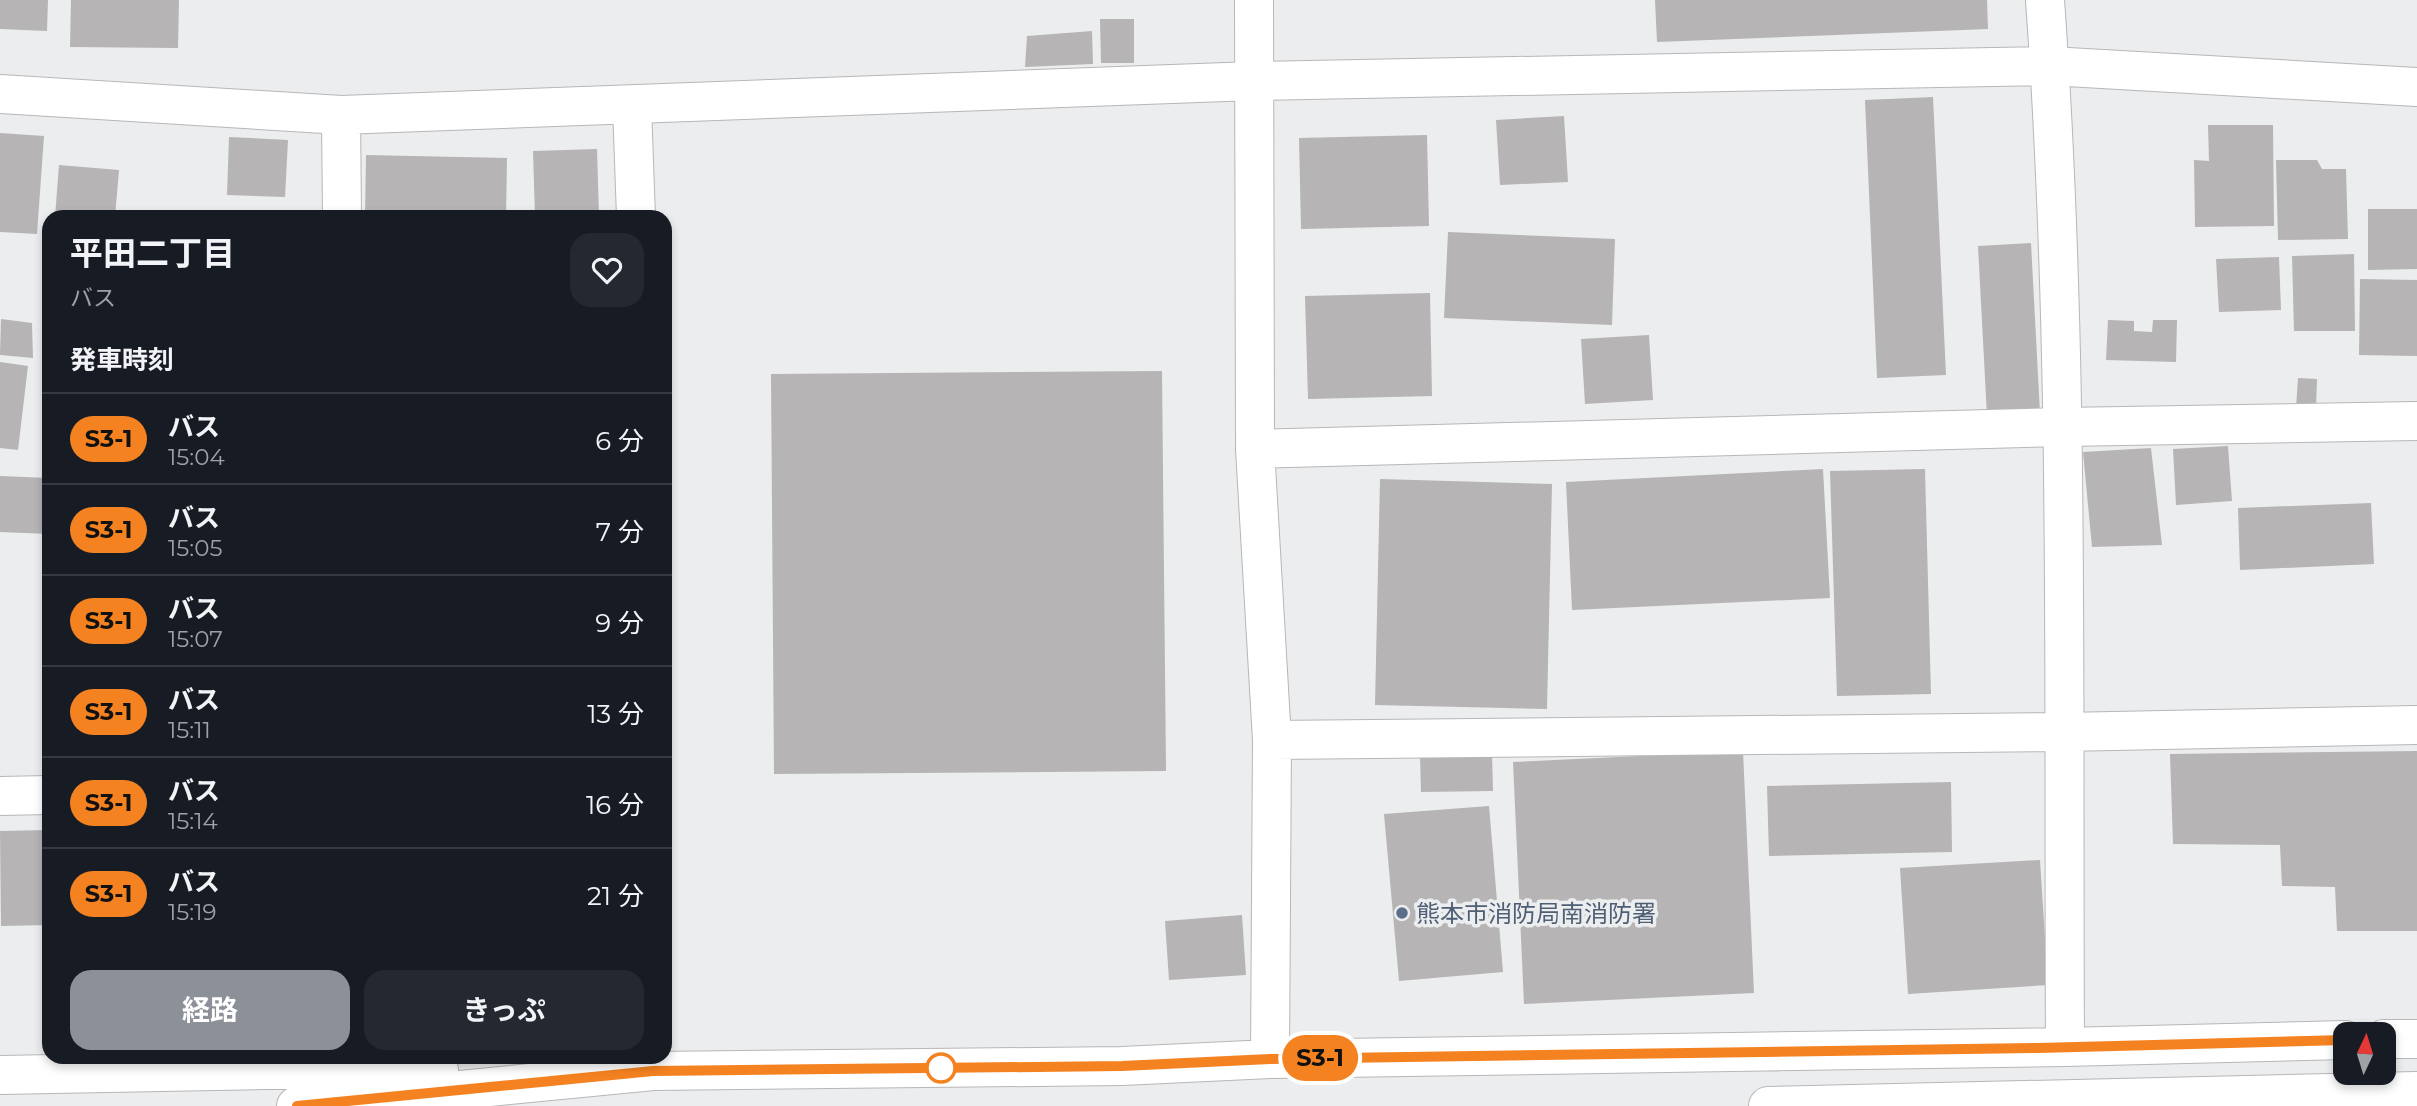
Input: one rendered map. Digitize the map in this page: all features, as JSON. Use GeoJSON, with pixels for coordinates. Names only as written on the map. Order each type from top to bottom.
{"type":"FeatureCollection","features":[{"type":"Feature","properties":{"kind":"street"},"geometry":{"type":"LineString","coordinates":[[1254,0],[1255,449],[1272,740],[1270,1059]]}},
{"type":"Feature","properties":{"kind":"street"},"geometry":{"type":"LineString","coordinates":[[2045,0],[2050,66],[2063,427],[2065,1047]]}},
{"type":"Feature","properties":{"kind":"street"},"geometry":{"type":"LineString","coordinates":[[0,94],[341,115],[1253,81],[2050,66],[2417,87]]}},
{"type":"Feature","properties":{"kind":"street"},"geometry":{"type":"LineString","coordinates":[[632,106],[636,210]]}},
{"type":"Feature","properties":{"kind":"street"},"geometry":{"type":"LineString","coordinates":[[341,115],[342,210]]}},
{"type":"Feature","properties":{"kind":"street"},"geometry":{"type":"LineString","coordinates":[[1255,449],[2063,427],[2417,421]]}},
{"type":"Feature","properties":{"kind":"street"},"geometry":{"type":"LineString","coordinates":[[1272,740],[2063,732],[2417,725]]}},
{"type":"Feature","properties":{"kind":"street"},"geometry":{"type":"LineString","coordinates":[[0,796],[42,795]]}},
{"type":"Feature","properties":{"kind":"street"},"geometry":{"type":"LineString","coordinates":[[2396,1039],[2417,1039]]}},
{"type":"Feature","properties":{"kind":"street"},"geometry":{"type":"LineString","coordinates":[[0,1075],[653,1064],[1122,1066],[1270,1059],[2333,1040]]}},
{"type":"Feature","properties":{"kind":"street"},"geometry":{"type":"LineString","coordinates":[[296,1106],[653,1064]]}},
{"type":"Feature","properties":{"kind":"street"},"geometry":{"type":"LineString","coordinates":[[1768,1106],[2417,1091]]}},
{"type":"Feature","properties":{"kind":"building"},"geometry":{"type":"Polygon","coordinates":[[[0,0],[48,0],[47,31],[0,29],[0,0]]]}},
{"type":"Feature","properties":{"kind":"building"},"geometry":{"type":"Polygon","coordinates":[[[71,0],[179,0],[178,48],[70,47],[71,0]]]}},
{"type":"Feature","properties":{"kind":"building"},"geometry":{"type":"Polygon","coordinates":[[[1655,0],[1987,0],[1988,29],[1657,42],[1655,0]]]}},
{"type":"Feature","properties":{"kind":"building"},"geometry":{"type":"Polygon","coordinates":[[[1100,19],[1134,19],[1134,63],[1101,63],[1100,19]]]}},
{"type":"Feature","properties":{"kind":"building"},"geometry":{"type":"Polygon","coordinates":[[[1092,31],[1093,64],[1025,67],[1027,36],[1092,31]]]}},
{"type":"Feature","properties":{"kind":"building"},"geometry":{"type":"Polygon","coordinates":[[[1933,97],[1946,375],[1877,378],[1865,100],[1933,97]]]}},
{"type":"Feature","properties":{"kind":"building"},"geometry":{"type":"Polygon","coordinates":[[[1564,116],[1568,182],[1500,185],[1496,120],[1564,116]]]}},
{"type":"Feature","properties":{"kind":"building"},"geometry":{"type":"Polygon","coordinates":[[[2208,125],[2273,125],[2274,226],[2195,227],[2194,160],[2209,161],[2208,125]]]}},
{"type":"Feature","properties":{"kind":"building"},"geometry":{"type":"Polygon","coordinates":[[[0,133],[44,136],[37,234],[0,232],[0,133]]]}},
{"type":"Feature","properties":{"kind":"building"},"geometry":{"type":"Polygon","coordinates":[[[1427,135],[1429,226],[1301,229],[1299,138],[1427,135]]]}},
{"type":"Feature","properties":{"kind":"building"},"geometry":{"type":"Polygon","coordinates":[[[229,137],[288,140],[285,197],[227,195],[229,137]]]}},
{"type":"Feature","properties":{"kind":"building"},"geometry":{"type":"Polygon","coordinates":[[[597,149],[599,210],[535,210],[533,151],[597,149]]]}},
{"type":"Feature","properties":{"kind":"building"},"geometry":{"type":"Polygon","coordinates":[[[366,155],[507,158],[506,210],[365,210],[366,155]]]}},
{"type":"Feature","properties":{"kind":"building"},"geometry":{"type":"Polygon","coordinates":[[[2276,160],[2317,160],[2322,169],[2346,169],[2348,239],[2278,240],[2276,160]]]}},
{"type":"Feature","properties":{"kind":"building"},"geometry":{"type":"Polygon","coordinates":[[[59,165],[119,170],[116,210],[56,210],[59,165]]]}},
{"type":"Feature","properties":{"kind":"building"},"geometry":{"type":"Polygon","coordinates":[[[2368,209],[2417,209],[2417,269],[2368,270],[2368,209]]]}},
{"type":"Feature","properties":{"kind":"building"},"geometry":{"type":"Polygon","coordinates":[[[1448,232],[1615,239],[1612,325],[1444,318],[1448,232]]]}},
{"type":"Feature","properties":{"kind":"building"},"geometry":{"type":"Polygon","coordinates":[[[2031,243],[2040,413],[1987,416],[1978,246],[2031,243]]]}},
{"type":"Feature","properties":{"kind":"building"},"geometry":{"type":"Polygon","coordinates":[[[2354,254],[2355,331],[2294,331],[2292,256],[2354,254]]]}},
{"type":"Feature","properties":{"kind":"building"},"geometry":{"type":"Polygon","coordinates":[[[2279,257],[2281,310],[2219,312],[2216,259],[2279,257]]]}},
{"type":"Feature","properties":{"kind":"building"},"geometry":{"type":"Polygon","coordinates":[[[2360,279],[2417,280],[2417,356],[2359,355],[2360,279]]]}},
{"type":"Feature","properties":{"kind":"building"},"geometry":{"type":"Polygon","coordinates":[[[1430,293],[1432,396],[1308,399],[1305,296],[1430,293]]]}},
{"type":"Feature","properties":{"kind":"building"},"geometry":{"type":"Polygon","coordinates":[[[1,319],[32,323],[33,358],[0,355],[1,319]]]}},
{"type":"Feature","properties":{"kind":"building"},"geometry":{"type":"Polygon","coordinates":[[[2108,320],[2134,321],[2134,331],[2152,332],[2153,320],[2177,320],[2176,362],[2106,360],[2108,320]]]}},
{"type":"Feature","properties":{"kind":"building"},"geometry":{"type":"Polygon","coordinates":[[[1649,335],[1653,400],[1585,404],[1581,339],[1649,335]]]}},
{"type":"Feature","properties":{"kind":"building"},"geometry":{"type":"Polygon","coordinates":[[[0,362],[28,366],[18,450],[0,448],[0,362]]]}},
{"type":"Feature","properties":{"kind":"building"},"geometry":{"type":"Polygon","coordinates":[[[1162,371],[1166,771],[774,774],[771,374],[1162,371]]]}},
{"type":"Feature","properties":{"kind":"building"},"geometry":{"type":"Polygon","coordinates":[[[2298,378],[2317,379],[2316,409],[2296,408],[2298,378]]]}},
{"type":"Feature","properties":{"kind":"building"},"geometry":{"type":"Polygon","coordinates":[[[2228,446],[2232,501],[2176,505],[2173,449],[2228,446]]]}},
{"type":"Feature","properties":{"kind":"building"},"geometry":{"type":"Polygon","coordinates":[[[2151,448],[2162,545],[2092,547],[2083,452],[2151,448]]]}},
{"type":"Feature","properties":{"kind":"building"},"geometry":{"type":"Polygon","coordinates":[[[1823,469],[1830,598],[1572,610],[1566,482],[1823,469]]]}},
{"type":"Feature","properties":{"kind":"building"},"geometry":{"type":"Polygon","coordinates":[[[1925,469],[1931,694],[1837,696],[1830,471],[1925,469]]]}},
{"type":"Feature","properties":{"kind":"building"},"geometry":{"type":"Polygon","coordinates":[[[0,476],[42,478],[42,534],[0,532],[0,476]]]}},
{"type":"Feature","properties":{"kind":"building"},"geometry":{"type":"Polygon","coordinates":[[[1380,479],[1552,484],[1547,709],[1375,705],[1380,479]]]}},
{"type":"Feature","properties":{"kind":"building"},"geometry":{"type":"Polygon","coordinates":[[[2371,503],[2374,564],[2240,570],[2238,508],[2371,503]]]}},
{"type":"Feature","properties":{"kind":"building"},"geometry":{"type":"Polygon","coordinates":[[[1743,751],[1754,993],[1524,1004],[1513,762],[1743,751]]]}},
{"type":"Feature","properties":{"kind":"building"},"geometry":{"type":"Polygon","coordinates":[[[2417,751],[2417,931],[2337,931],[2335,887],[2282,886],[2280,845],[2173,844],[2170,754],[2417,751]]]}},
{"type":"Feature","properties":{"kind":"building"},"geometry":{"type":"Polygon","coordinates":[[[1492,753],[1493,791],[1421,792],[1420,754],[1492,753]]]}},
{"type":"Feature","properties":{"kind":"building"},"geometry":{"type":"Polygon","coordinates":[[[1951,782],[1952,852],[1769,856],[1767,786],[1951,782]]]}},
{"type":"Feature","properties":{"kind":"building"},"geometry":{"type":"Polygon","coordinates":[[[1489,806],[1503,972],[1399,981],[1384,814],[1489,806]]]}},
{"type":"Feature","properties":{"kind":"building"},"geometry":{"type":"Polygon","coordinates":[[[42,830],[42,925],[1,926],[0,831],[42,830]]]}},
{"type":"Feature","properties":{"kind":"building"},"geometry":{"type":"Polygon","coordinates":[[[2040,860],[2048,985],[1908,994],[1900,868],[2040,860]]]}},
{"type":"Feature","properties":{"kind":"building"},"geometry":{"type":"Polygon","coordinates":[[[1242,915],[1246,975],[1169,980],[1165,921],[1242,915]]]}},
{"type":"Feature","properties":{"kind":"bus line","name":"S3-1"},"geometry":{"type":"LineString","coordinates":[[297,1106],[653,1071],[1122,1066],[1270,1059],[2038,1048],[2333,1040]]}},
{"type":"Feature","properties":{"kind":"place","name":"熊本市消防局南消防署"},"geometry":{"type":"Point","coordinates":[1402,913]}}]}
